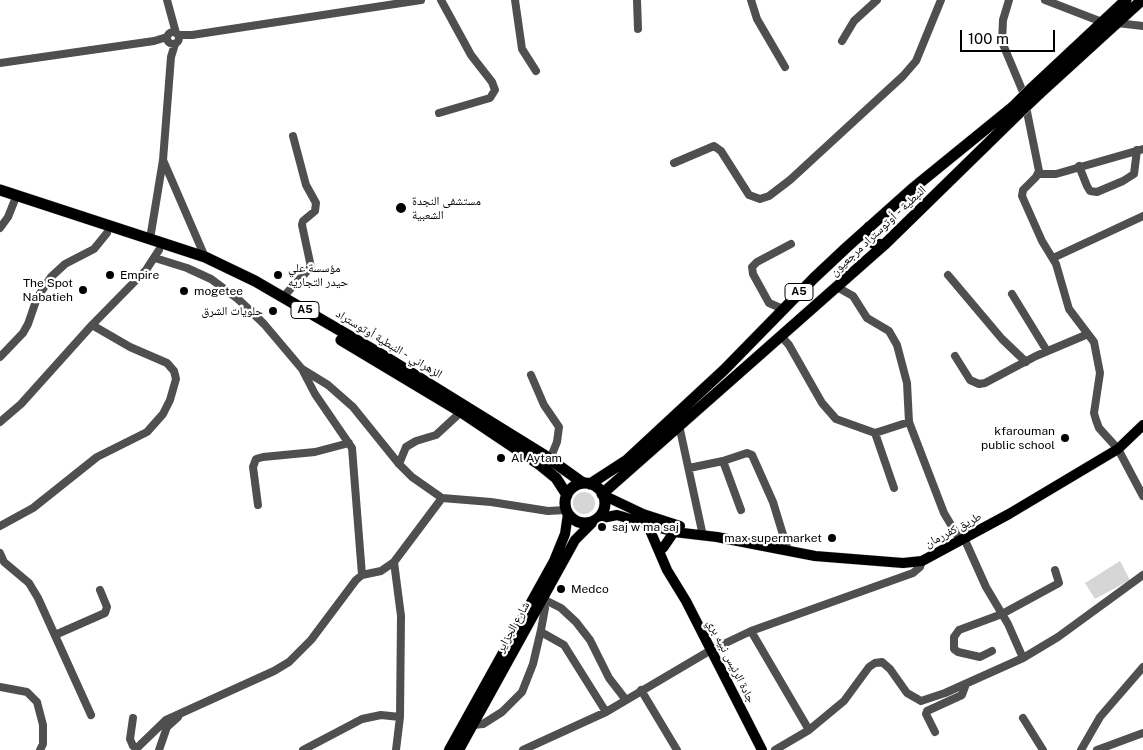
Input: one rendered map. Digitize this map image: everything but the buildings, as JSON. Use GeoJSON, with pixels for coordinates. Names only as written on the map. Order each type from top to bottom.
{"type":"FeatureCollection","features":[{"type":"Feature","properties":{"kind":"highway","name":"النبطية - أوتوستراد مرجعيون"},"geometry":{"type":"LineString","coordinates":[[1036,91],[1102,22],[1126,0]]}},
{"type":"Feature","properties":{"kind":"highway","name":"النبطية - أوتوستراد مرجعيون"},"geometry":{"type":"LineString","coordinates":[[587,484],[627,460],[645,444],[724,370],[783,309],[869,227],[1016,109],[1142,0]]}},
{"type":"Feature","properties":{"kind":"highway","name":"النبطية - أوتوستراد مرجعيون"},"geometry":{"type":"LineString","coordinates":[[603,494],[884,245],[1016,109]]}},
{"type":"Feature","properties":{"kind":"highway","name":"الزهراني - النبطية أوتوستراد"},"geometry":{"type":"LineString","coordinates":[[0,190],[205,257],[255,280],[384,356],[587,484]]}},
{"type":"Feature","properties":{"kind":"highway","name":"الزهراني - النبطية أوتوستراد"},"geometry":{"type":"LineString","coordinates":[[0,197],[107,233],[157,254],[194,260],[269,295],[461,412],[540,465],[556,478],[567,495]]}},
{"type":"Feature","properties":{"kind":"highway"},"geometry":{"type":"LineString","coordinates":[[869,227],[868,240],[875,244],[884,245]]}},
{"type":"Feature","properties":{"kind":"highway"},"geometry":{"type":"LineString","coordinates":[[847,247],[855,249],[861,254],[861,265]]}},
{"type":"Feature","properties":{"kind":"highway","name":"A5"},"geometry":{"type":"LineString","coordinates":[[567,495],[576,485],[587,484],[603,494]]}},
{"type":"Feature","properties":{"kind":"highway"},"geometry":{"type":"LineString","coordinates":[[567,495],[567,512],[579,523],[596,520],[603,512],[605,504],[603,494]]}},
{"type":"Feature","properties":{"kind":"main road","name":"طريق كفررمان"},"geometry":{"type":"LineString","coordinates":[[703,533],[815,556],[903,563],[922,561],[1026,505],[1118,449],[1143,425]]}},
{"type":"Feature","properties":{"kind":"main road"},"geometry":{"type":"LineString","coordinates":[[603,494],[674,532],[703,533]]}},
{"type":"Feature","properties":{"kind":"main road","name":"شارع الجزاير"},"geometry":{"type":"LineString","coordinates":[[449,750],[554,561],[565,534],[567,512]]}},
{"type":"Feature","properties":{"kind":"main road"},"geometry":{"type":"LineString","coordinates":[[596,520],[617,515],[672,524],[703,533]]}},
{"type":"Feature","properties":{"kind":"main road","name":"شارع الجزاير"},"geometry":{"type":"LineString","coordinates":[[459,750],[575,540],[596,520]]}},
{"type":"Feature","properties":{"kind":"main road"},"geometry":{"type":"LineString","coordinates":[[649,520],[677,583]]}},
{"type":"Feature","properties":{"kind":"main road"},"geometry":{"type":"LineString","coordinates":[[649,520],[667,570],[677,583]]}},
{"type":"Feature","properties":{"kind":"main road"},"geometry":{"type":"LineString","coordinates":[[663,548],[674,532]]}},
{"type":"Feature","properties":{"kind":"main road","name":"جادة الرئيس نبيه بري"},"geometry":{"type":"LineString","coordinates":[[677,583],[762,750]]}},
{"type":"Feature","properties":{"kind":"street"},"geometry":{"type":"LineString","coordinates":[[150,239],[163,160],[172,57],[171,16],[167,0]]}},
{"type":"Feature","properties":{"kind":"street"},"geometry":{"type":"LineString","coordinates":[[0,63],[173,39],[421,0]]}},
{"type":"Feature","properties":{"kind":"street"},"geometry":{"type":"LineString","coordinates":[[439,113],[490,98],[495,90],[492,82],[471,55],[441,0]]}},
{"type":"Feature","properties":{"kind":"street"},"geometry":{"type":"LineString","coordinates":[[515,0],[522,49],[536,72]]}},
{"type":"Feature","properties":{"kind":"street"},"geometry":{"type":"LineString","coordinates":[[637,0],[638,29]]}},
{"type":"Feature","properties":{"kind":"street"},"geometry":{"type":"LineString","coordinates":[[751,0],[757,20],[785,67]]}},
{"type":"Feature","properties":{"kind":"street"},"geometry":{"type":"LineString","coordinates":[[842,41],[849,26],[877,0]]}},
{"type":"Feature","properties":{"kind":"street"},"geometry":{"type":"LineString","coordinates":[[674,163],[714,146],[721,151],[748,195],[760,199],[769,196],[790,180],[903,76],[916,61],[941,0]]}},
{"type":"Feature","properties":{"kind":"street"},"geometry":{"type":"LineString","coordinates":[[1009,0],[1002,20],[1002,42],[1023,92],[1039,174]]}},
{"type":"Feature","properties":{"kind":"street"},"geometry":{"type":"LineString","coordinates":[[1045,0],[1102,22]]}},
{"type":"Feature","properties":{"kind":"street"},"geometry":{"type":"LineString","coordinates":[[1117,23],[1143,26]]}},
{"type":"Feature","properties":{"kind":"street"},"geometry":{"type":"LineString","coordinates":[[283,297],[311,267],[302,225],[303,221],[315,211],[316,203],[306,184],[293,136]]}},
{"type":"Feature","properties":{"kind":"street"},"geometry":{"type":"LineString","coordinates":[[1079,166],[1090,191],[1097,192],[1124,181],[1134,174],[1140,150],[1079,166],[1056,174],[1039,174],[1024,188],[1022,196],[1039,234],[1053,258],[1069,309],[1094,342],[1100,366],[1100,382],[1094,412],[1096,420],[1100,428],[1118,449],[1143,494]]}},
{"type":"Feature","properties":{"kind":"street"},"geometry":{"type":"LineString","coordinates":[[163,160],[205,257]]}},
{"type":"Feature","properties":{"kind":"street"},"geometry":{"type":"LineString","coordinates":[[0,228],[14,202]]}},
{"type":"Feature","properties":{"kind":"street"},"geometry":{"type":"LineString","coordinates":[[1053,258],[1143,216]]}},
{"type":"Feature","properties":{"kind":"street"},"geometry":{"type":"LineString","coordinates":[[0,356],[23,333],[37,298],[51,278],[65,264],[94,248],[107,233]]}},
{"type":"Feature","properties":{"kind":"street"},"geometry":{"type":"LineString","coordinates":[[783,309],[769,303],[753,274],[752,267],[757,262],[791,244]]}},
{"type":"Feature","properties":{"kind":"street"},"geometry":{"type":"LineString","coordinates":[[0,422],[21,404],[157,254],[210,279],[238,299],[264,324],[302,369],[315,394],[349,443],[353,455],[362,575]]}},
{"type":"Feature","properties":{"kind":"street"},"geometry":{"type":"LineString","coordinates":[[948,275],[1002,339],[1026,362]]}},
{"type":"Feature","properties":{"kind":"street"},"geometry":{"type":"LineString","coordinates":[[837,287],[853,296],[867,318],[889,331],[893,337],[907,384],[909,422],[944,514],[962,539],[1002,614],[1022,658]]}},
{"type":"Feature","properties":{"kind":"street"},"geometry":{"type":"LineString","coordinates":[[1012,294],[1047,351]]}},
{"type":"Feature","properties":{"kind":"street"},"geometry":{"type":"LineString","coordinates":[[0,526],[32,508],[83,466],[147,432],[163,414],[170,400],[176,379],[174,371],[167,363],[130,348],[92,325]]}},
{"type":"Feature","properties":{"kind":"street"},"geometry":{"type":"LineString","coordinates":[[955,356],[970,380],[979,384],[999,377],[1047,351],[1088,334]]}},
{"type":"Feature","properties":{"kind":"street"},"geometry":{"type":"LineString","coordinates":[[782,337],[789,345],[820,400],[833,416],[874,433],[909,422]]}},
{"type":"Feature","properties":{"kind":"street"},"geometry":{"type":"LineString","coordinates":[[302,369],[341,395],[399,464],[412,477],[442,498],[567,512]]}},
{"type":"Feature","properties":{"kind":"street"},"geometry":{"type":"LineString","coordinates":[[531,375],[544,405],[559,427],[557,442],[550,459]]}},
{"type":"Feature","properties":{"kind":"street"},"geometry":{"type":"LineString","coordinates":[[399,464],[406,447],[416,441],[436,435],[461,412]]}},
{"type":"Feature","properties":{"kind":"street"},"geometry":{"type":"LineString","coordinates":[[679,425],[703,533]]}},
{"type":"Feature","properties":{"kind":"street"},"geometry":{"type":"LineString","coordinates":[[874,433],[894,488]]}},
{"type":"Feature","properties":{"kind":"street"},"geometry":{"type":"LineString","coordinates":[[258,504],[253,467],[256,459],[263,456],[315,452],[349,443]]}},
{"type":"Feature","properties":{"kind":"street"},"geometry":{"type":"LineString","coordinates":[[690,468],[723,461],[747,453],[752,455],[773,502],[788,551]]}},
{"type":"Feature","properties":{"kind":"street"},"geometry":{"type":"LineString","coordinates":[[723,461],[742,510]]}},
{"type":"Feature","properties":{"kind":"street"},"geometry":{"type":"LineString","coordinates":[[133,718],[130,739],[133,746],[137,748],[160,724],[274,671],[289,662],[311,640],[351,585],[362,575],[381,571],[394,562],[442,498]]}},
{"type":"Feature","properties":{"kind":"street"},"geometry":{"type":"LineString","coordinates":[[0,553],[4,562],[29,583],[91,715]]}},
{"type":"Feature","properties":{"kind":"street"},"geometry":{"type":"LineString","coordinates":[[523,750],[606,712],[711,650],[751,631],[913,573],[920,567],[922,561]]}},
{"type":"Feature","properties":{"kind":"street"},"geometry":{"type":"LineString","coordinates":[[394,562],[401,616],[400,717],[396,750]]}},
{"type":"Feature","properties":{"kind":"street"},"geometry":{"type":"LineString","coordinates":[[992,651],[980,657],[958,652],[954,649],[954,637],[959,630],[1002,614],[1059,583],[1055,570]]}},
{"type":"Feature","properties":{"kind":"street"},"geometry":{"type":"LineString","coordinates":[[775,750],[809,730],[844,701],[869,667],[875,663],[882,662],[890,668],[907,694],[921,700],[966,684],[1022,658],[1058,637],[1143,575]]}},
{"type":"Feature","properties":{"kind":"street"},"geometry":{"type":"LineString","coordinates":[[55,635],[105,613],[107,607],[100,590]]}},
{"type":"Feature","properties":{"kind":"street"},"geometry":{"type":"LineString","coordinates":[[473,725],[483,724],[502,712],[522,692],[533,664],[541,632],[545,608],[543,600]]}},
{"type":"Feature","properties":{"kind":"street"},"geometry":{"type":"LineString","coordinates":[[543,600],[566,612],[576,622],[590,640],[609,678],[626,700]]}},
{"type":"Feature","properties":{"kind":"street"},"geometry":{"type":"LineString","coordinates":[[751,631],[809,730]]}},
{"type":"Feature","properties":{"kind":"street"},"geometry":{"type":"LineString","coordinates":[[541,632],[564,645],[606,712]]}},
{"type":"Feature","properties":{"kind":"street"},"geometry":{"type":"LineString","coordinates":[[1081,750],[1100,717],[1143,667]]}},
{"type":"Feature","properties":{"kind":"street"},"geometry":{"type":"LineString","coordinates":[[934,732],[926,714],[927,711],[962,695],[966,684]]}},
{"type":"Feature","properties":{"kind":"street"},"geometry":{"type":"LineString","coordinates":[[0,687],[27,692],[37,702],[43,725],[43,744],[40,750]]}},
{"type":"Feature","properties":{"kind":"street"},"geometry":{"type":"LineString","coordinates":[[641,690],[677,750]]}},
{"type":"Feature","properties":{"kind":"street"},"geometry":{"type":"LineString","coordinates":[[159,750],[167,727],[186,711]]}},
{"type":"Feature","properties":{"kind":"street"},"geometry":{"type":"LineString","coordinates":[[303,750],[362,719],[381,715],[400,717]]}},
{"type":"Feature","properties":{"kind":"street"},"geometry":{"type":"LineString","coordinates":[[1023,718],[1043,750]]}},
{"type":"Feature","properties":{"kind":"street"},"geometry":{"type":"LineString","coordinates":[[1097,750],[1143,733]]}},
{"type":"Feature","properties":{"kind":"shaded area"},"geometry":{"type":"Polygon","coordinates":[[[580,492],[588,492],[595,499],[595,507],[588,514],[580,514],[573,507],[573,499],[580,492]]]}},
{"type":"Feature","properties":{"kind":"shaded area"},"geometry":{"type":"Polygon","coordinates":[[[1120,561],[1130,580],[1095,599],[1085,583],[1120,561]]]}},
{"type":"Feature","properties":{"kind":"place","name":"مستشفى النجدة الشعبية"},"geometry":{"type":"Point","coordinates":[401,208]}},
{"type":"Feature","properties":{"kind":"place","name":"Empire"},"geometry":{"type":"Point","coordinates":[110,275]}},
{"type":"Feature","properties":{"kind":"place","name":"مؤسسة علي حيدر التجاريه"},"geometry":{"type":"Point","coordinates":[278,275]}},
{"type":"Feature","properties":{"kind":"place","name":"The Spot Nabatieh"},"geometry":{"type":"Point","coordinates":[83,290]}},
{"type":"Feature","properties":{"kind":"place","name":"mogetee"},"geometry":{"type":"Point","coordinates":[184,291]}},
{"type":"Feature","properties":{"kind":"place","name":"حلويات الشرق"},"geometry":{"type":"Point","coordinates":[273,311]}},
{"type":"Feature","properties":{"kind":"place","name":"kfarouman public school"},"geometry":{"type":"Point","coordinates":[1065,438]}},
{"type":"Feature","properties":{"kind":"place","name":"Al Aytam"},"geometry":{"type":"Point","coordinates":[501,458]}},
{"type":"Feature","properties":{"kind":"place","name":"saj w ma saj"},"geometry":{"type":"Point","coordinates":[602,527]}},
{"type":"Feature","properties":{"kind":"place","name":"max supermarket"},"geometry":{"type":"Point","coordinates":[832,538]}},
{"type":"Feature","properties":{"kind":"place","name":"Medco"},"geometry":{"type":"Point","coordinates":[561,589]}}]}
